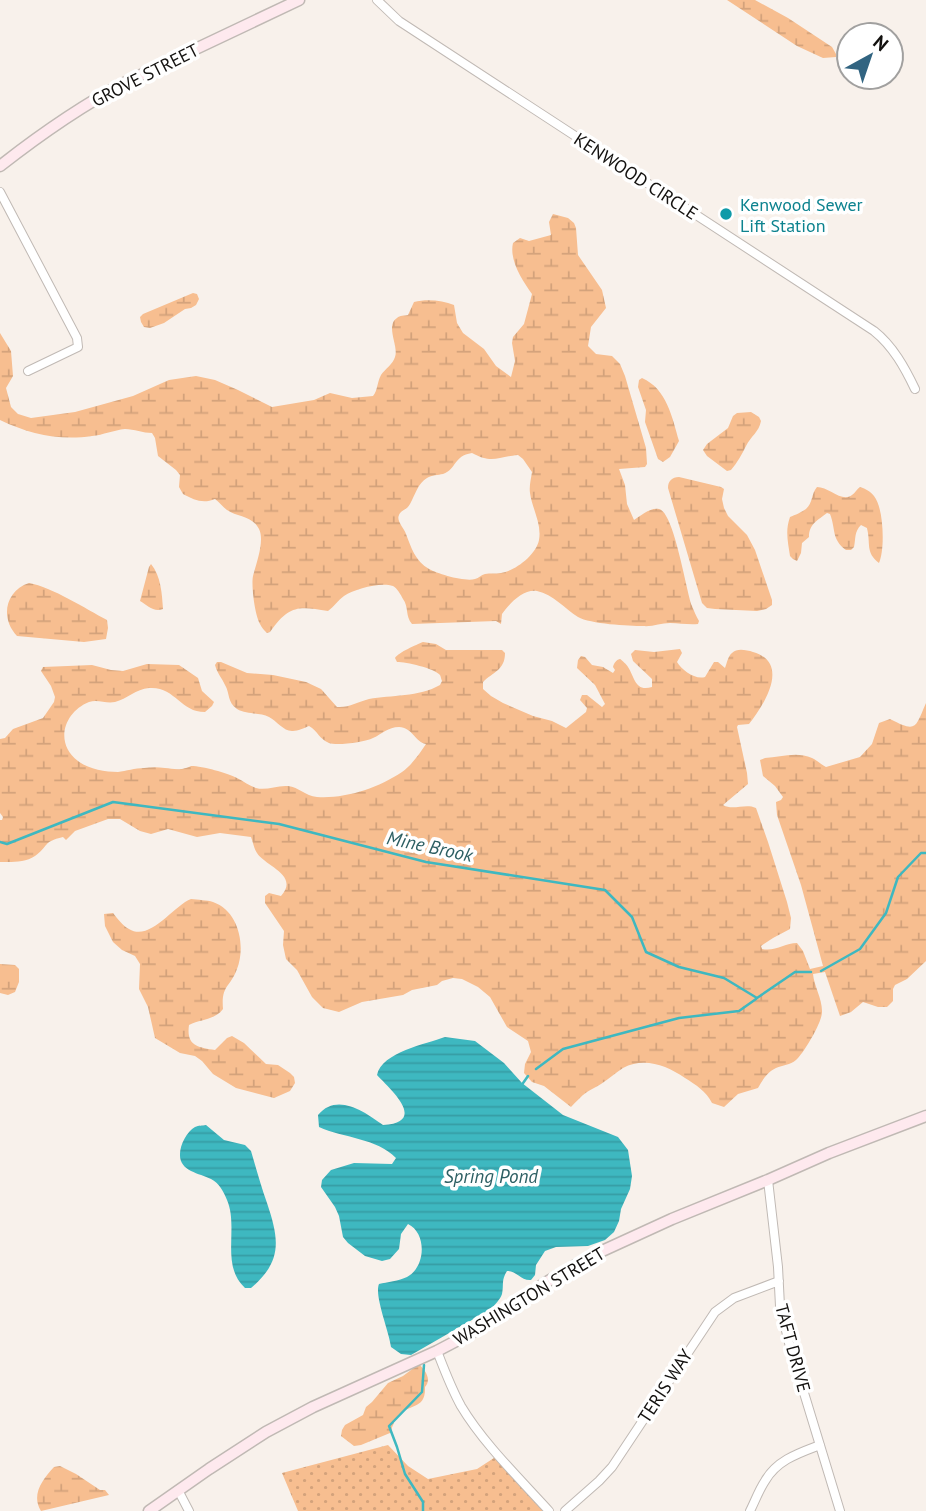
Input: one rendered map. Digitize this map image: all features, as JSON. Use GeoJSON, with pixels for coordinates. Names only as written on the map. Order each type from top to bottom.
{"type":"FeatureCollection","features":[{"type":"Feature","properties":{"kind":"main road","name":"GROVE STREET"},"geometry":{"type":"LineString","coordinates":[[0,166],[48,128],[102,95],[299,0]]}},
{"type":"Feature","properties":{"kind":"main road","name":"WASHINGTON STREET"},"geometry":{"type":"LineString","coordinates":[[149,1511],[236,1451],[301,1413],[479,1329],[545,1283],[589,1257],[672,1219],[926,1116]]}},
{"type":"Feature","properties":{"kind":"street","name":"KENWOOD CIRCLE"},"geometry":{"type":"LineString","coordinates":[[377,0],[399,21],[874,331],[884,339],[897,357],[915,389]]}},
{"type":"Feature","properties":{"kind":"street"},"geometry":{"type":"LineString","coordinates":[[0,192],[77,338],[78,347],[28,371]]}},
{"type":"Feature","properties":{"kind":"street","name":"TAFT DRIVE"},"geometry":{"type":"LineString","coordinates":[[768,1180],[780,1306],[840,1511]]}},
{"type":"Feature","properties":{"kind":"street","name":"TERIS WAY"},"geometry":{"type":"LineString","coordinates":[[565,1511],[612,1467],[715,1312],[734,1298],[779,1281]]}},
{"type":"Feature","properties":{"kind":"street"},"geometry":{"type":"LineString","coordinates":[[437,1351],[467,1415],[548,1511]]}},
{"type":"Feature","properties":{"kind":"street"},"geometry":{"type":"LineString","coordinates":[[750,1511],[764,1482],[777,1467],[792,1456],[820,1445]]}},
{"type":"Feature","properties":{"kind":"street"},"geometry":{"type":"LineString","coordinates":[[178,1490],[189,1511]]}},
{"type":"Feature","properties":{"kind":"green space"},"geometry":{"type":"Polygon","coordinates":[[[727,0],[755,0],[832,47],[835,57],[823,58],[797,46],[727,0]]]}},
{"type":"Feature","properties":{"kind":"green space"},"geometry":{"type":"Polygon","coordinates":[[[553,214],[568,218],[574,223],[578,255],[602,290],[606,308],[591,327],[588,346],[596,354],[612,356],[620,364],[646,448],[645,467],[619,469],[625,485],[627,504],[634,520],[646,512],[659,509],[670,523],[698,624],[646,626],[591,621],[578,617],[554,598],[532,591],[512,602],[502,614],[501,624],[496,621],[412,624],[405,602],[397,590],[393,586],[381,585],[349,593],[328,611],[301,608],[289,612],[267,633],[258,620],[253,593],[253,576],[261,546],[259,529],[249,519],[227,510],[215,499],[199,501],[183,494],[179,487],[180,475],[158,456],[152,433],[125,429],[92,436],[56,437],[33,433],[0,420],[0,333],[11,351],[13,376],[6,388],[11,407],[18,414],[31,418],[75,412],[133,396],[169,380],[196,376],[215,380],[272,407],[314,400],[330,393],[352,398],[373,396],[381,375],[395,357],[392,331],[394,322],[399,316],[408,315],[414,302],[424,300],[454,305],[457,323],[463,333],[484,349],[496,366],[511,377],[515,361],[513,337],[524,324],[532,294],[515,263],[513,243],[520,238],[529,241],[551,235],[549,222],[553,214]],[[472,453],[461,457],[447,472],[424,480],[409,506],[398,517],[414,553],[424,566],[439,573],[465,579],[512,569],[529,557],[539,540],[539,528],[530,493],[532,472],[523,459],[518,455],[485,458],[472,453]]]}},
{"type":"Feature","properties":{"kind":"green space"},"geometry":{"type":"Polygon","coordinates":[[[193,293],[197,294],[199,299],[196,305],[164,323],[150,328],[144,327],[140,317],[143,314],[193,293]]]}},
{"type":"Feature","properties":{"kind":"green space"},"geometry":{"type":"Polygon","coordinates":[[[642,378],[663,396],[679,441],[670,457],[663,462],[658,459],[645,422],[646,410],[638,387],[642,378]]]}},
{"type":"Feature","properties":{"kind":"green space"},"geometry":{"type":"Polygon","coordinates":[[[751,412],[759,417],[760,425],[731,470],[727,471],[703,450],[728,428],[733,416],[751,412]]]}},
{"type":"Feature","properties":{"kind":"green space"},"geometry":{"type":"Polygon","coordinates":[[[679,477],[724,489],[724,508],[728,516],[747,535],[755,550],[772,605],[757,611],[707,608],[702,603],[668,488],[671,480],[679,477]]]}},
{"type":"Feature","properties":{"kind":"green space"},"geometry":{"type":"Polygon","coordinates":[[[817,487],[848,497],[860,487],[874,496],[880,510],[882,529],[879,563],[870,551],[867,528],[861,525],[856,533],[854,547],[846,550],[838,542],[830,514],[827,513],[812,526],[809,537],[802,543],[797,561],[790,556],[788,522],[790,517],[808,507],[817,487]]]}},
{"type":"Feature","properties":{"kind":"green space"},"geometry":{"type":"Polygon","coordinates":[[[151,564],[160,585],[163,609],[160,610],[140,601],[151,564]]]}},
{"type":"Feature","properties":{"kind":"green space"},"geometry":{"type":"Polygon","coordinates":[[[29,583],[58,594],[107,620],[106,639],[84,642],[17,636],[8,621],[8,606],[15,592],[29,583]]]}},
{"type":"Feature","properties":{"kind":"green space"},"geometry":{"type":"Polygon","coordinates":[[[423,642],[436,644],[446,650],[502,650],[505,653],[503,663],[483,682],[483,689],[503,703],[566,728],[586,712],[587,708],[580,700],[582,695],[587,695],[602,707],[605,704],[595,685],[577,668],[581,656],[592,665],[613,673],[614,664],[620,659],[642,688],[652,687],[652,679],[633,661],[631,654],[635,650],[654,652],[680,649],[682,653],[677,662],[679,665],[689,674],[701,678],[705,677],[714,662],[725,668],[736,650],[750,651],[764,657],[771,665],[772,675],[767,696],[749,724],[737,727],[748,784],[723,805],[756,808],[787,902],[791,918],[790,929],[761,946],[762,949],[797,943],[810,969],[823,966],[801,885],[777,815],[776,802],[783,797],[763,776],[760,760],[800,755],[814,759],[826,767],[860,757],[872,744],[879,723],[890,719],[905,726],[914,726],[926,703],[926,961],[907,979],[895,985],[893,1001],[887,1007],[863,1002],[851,1012],[840,1016],[825,972],[813,974],[822,1011],[804,1051],[794,1062],[770,1072],[758,1088],[738,1094],[724,1107],[712,1103],[707,1095],[678,1073],[663,1066],[639,1063],[623,1068],[571,1107],[544,1086],[532,1082],[524,1073],[531,1052],[528,1041],[507,1027],[490,997],[462,979],[453,978],[403,995],[362,1002],[339,1012],[323,1008],[312,997],[297,970],[286,959],[284,931],[265,903],[265,896],[269,893],[281,896],[286,889],[286,882],[279,872],[257,853],[251,837],[220,833],[197,837],[168,829],[151,834],[120,819],[108,819],[75,831],[66,840],[63,837],[52,841],[27,860],[0,862],[0,820],[3,817],[0,813],[0,739],[5,738],[13,729],[43,718],[54,702],[51,686],[41,671],[43,667],[92,665],[123,671],[147,664],[179,665],[198,678],[202,691],[214,702],[205,712],[196,711],[165,691],[149,688],[115,702],[89,702],[68,720],[64,737],[71,754],[87,766],[118,772],[149,767],[179,769],[196,766],[227,774],[256,788],[288,786],[313,796],[328,797],[361,791],[393,778],[409,766],[426,744],[407,729],[399,727],[388,729],[369,739],[338,744],[329,743],[309,726],[295,731],[287,730],[262,714],[237,709],[230,700],[215,665],[221,662],[247,673],[306,682],[321,689],[337,707],[341,707],[369,699],[423,692],[440,685],[442,681],[437,672],[397,662],[395,658],[423,642]]]}},
{"type":"Feature","properties":{"kind":"green space"},"geometry":{"type":"Polygon","coordinates":[[[191,899],[213,902],[229,913],[238,930],[241,950],[237,969],[225,991],[223,1009],[212,1017],[189,1025],[191,1041],[215,1050],[232,1036],[244,1043],[266,1064],[278,1065],[290,1073],[295,1083],[290,1091],[274,1098],[236,1088],[213,1074],[195,1056],[180,1053],[155,1038],[148,1007],[139,989],[140,964],[135,956],[113,942],[105,926],[104,914],[113,913],[129,929],[145,931],[191,899]]]}},
{"type":"Feature","properties":{"kind":"green space"},"geometry":{"type":"Polygon","coordinates":[[[0,964],[15,965],[19,969],[19,982],[15,992],[8,995],[0,993],[0,964]]]}},
{"type":"Feature","properties":{"kind":"green space"},"geometry":{"type":"Polygon","coordinates":[[[419,1364],[428,1378],[423,1400],[397,1417],[390,1433],[354,1446],[341,1436],[345,1425],[363,1415],[366,1407],[388,1383],[419,1364]]]}},
{"type":"Feature","properties":{"kind":"green space"},"geometry":{"type":"Polygon","coordinates":[[[388,1445],[408,1466],[428,1479],[477,1469],[497,1456],[543,1511],[298,1511],[282,1473],[388,1445]]]}},
{"type":"Feature","properties":{"kind":"green space"},"geometry":{"type":"Polygon","coordinates":[[[60,1466],[100,1490],[105,1490],[109,1495],[41,1511],[37,1499],[39,1488],[54,1467],[60,1466]]]}},
{"type":"Feature","properties":{"kind":"water","name":"Spring Pond"},"geometry":{"type":"Polygon","coordinates":[[[445,1037],[475,1041],[563,1115],[618,1137],[628,1150],[632,1176],[619,1221],[614,1232],[605,1240],[588,1246],[556,1247],[545,1251],[531,1280],[507,1271],[501,1296],[491,1309],[411,1355],[401,1354],[391,1347],[378,1289],[379,1284],[407,1277],[418,1266],[422,1250],[419,1235],[408,1224],[401,1234],[399,1249],[390,1259],[382,1261],[365,1256],[343,1237],[339,1216],[321,1187],[322,1180],[331,1170],[354,1163],[392,1164],[396,1158],[370,1142],[319,1127],[318,1115],[326,1108],[342,1105],[360,1110],[383,1125],[396,1123],[403,1118],[405,1112],[397,1097],[377,1075],[381,1067],[387,1060],[406,1050],[445,1037]]]}},
{"type":"Feature","properties":{"kind":"water"},"geometry":{"type":"Polygon","coordinates":[[[206,1125],[224,1140],[245,1145],[251,1151],[271,1216],[276,1249],[269,1268],[251,1288],[245,1288],[233,1268],[230,1211],[223,1191],[214,1181],[186,1168],[181,1160],[181,1147],[187,1135],[195,1127],[206,1125]]]}},
{"type":"Feature","properties":{"kind":"waterway","name":"Mine Brook"},"geometry":{"type":"LineString","coordinates":[[0,842],[7,844],[113,802],[279,824],[426,862],[605,890],[632,917],[646,952],[679,967],[724,978],[757,998],[795,972],[811,972]]}},
{"type":"Feature","properties":{"kind":"waterway","name":"Mine Brook"},"geometry":{"type":"LineString","coordinates":[[821,971],[860,949],[886,913],[898,877],[921,853],[926,853]]}},
{"type":"Feature","properties":{"kind":"waterway"},"geometry":{"type":"LineString","coordinates":[[536,1069],[563,1049],[679,1018],[739,1011],[756,999]]}},
{"type":"Feature","properties":{"kind":"waterway"},"geometry":{"type":"LineString","coordinates":[[521,1086],[528,1076]]}},
{"type":"Feature","properties":{"kind":"waterway"},"geometry":{"type":"LineString","coordinates":[[423,1511],[423,1502],[405,1474],[389,1426],[422,1392],[424,1365]]}},
{"type":"Feature","properties":{"kind":"place","name":"Kenwood Sewer Lift Station"},"geometry":{"type":"Point","coordinates":[726,214]}}]}
